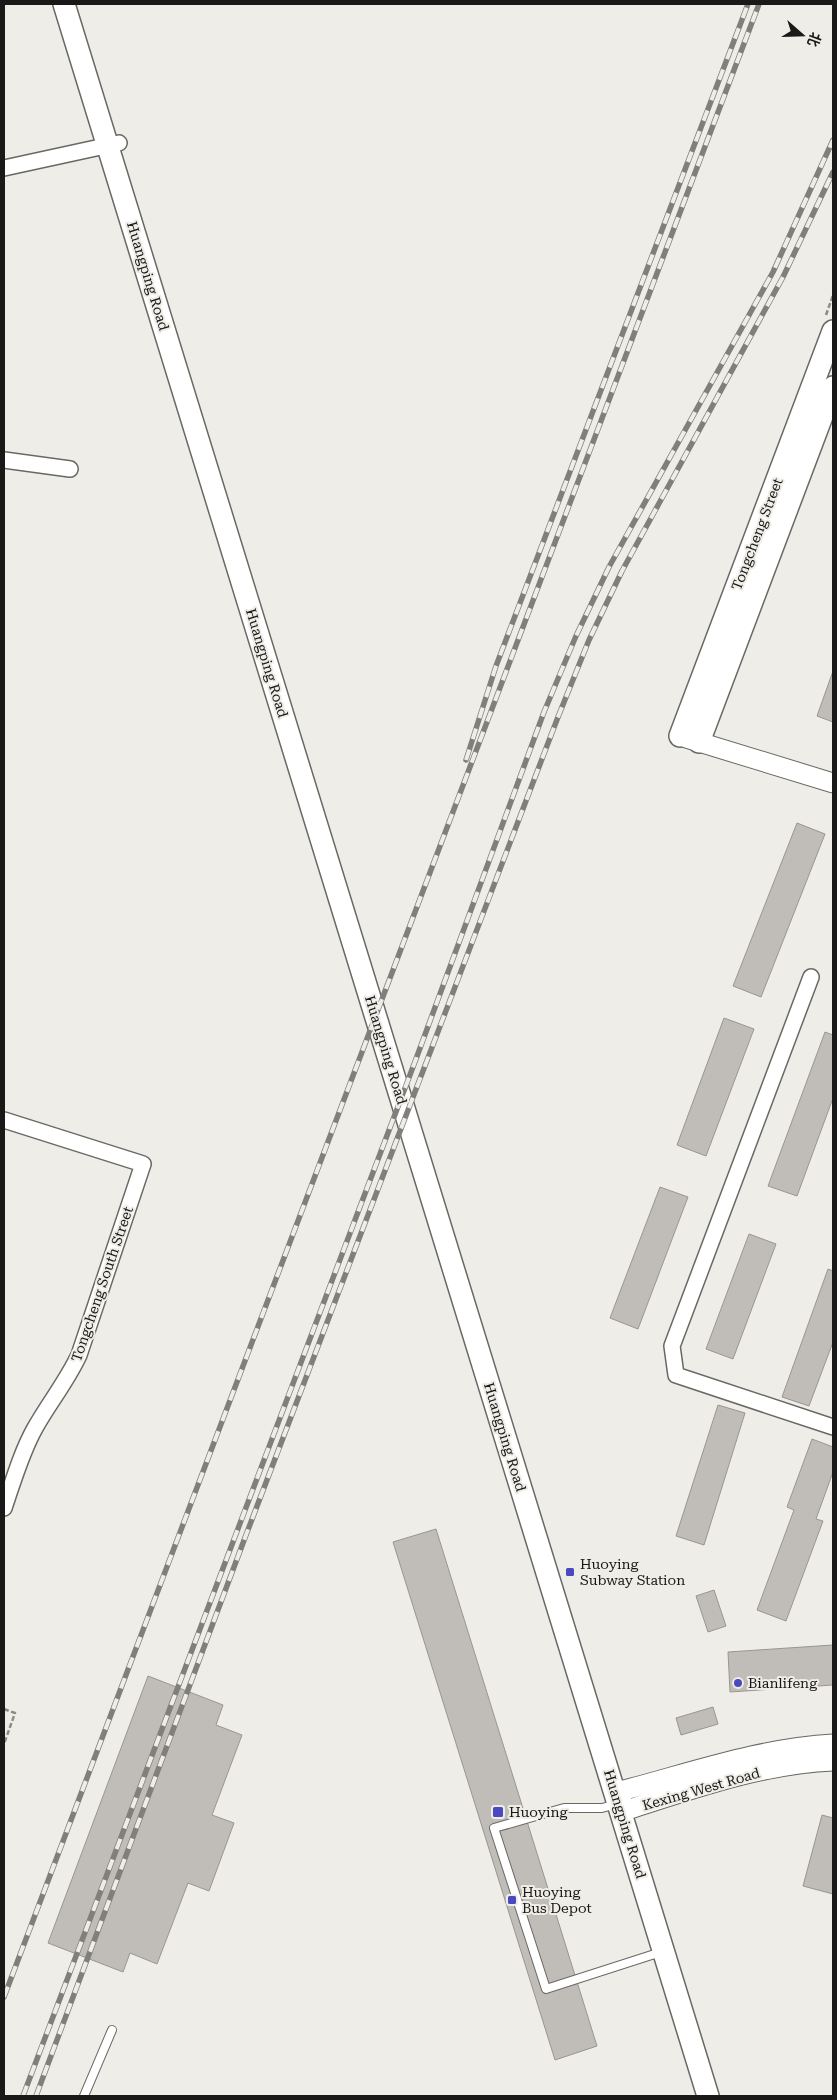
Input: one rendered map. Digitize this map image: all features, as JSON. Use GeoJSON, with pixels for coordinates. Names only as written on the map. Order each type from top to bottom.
{"type":"FeatureCollection","features":[{"type":"Feature","properties":{"kind":"main road","name":"Huangping Road"},"geometry":{"type":"LineString","coordinates":[[64,4],[114,145]]}},
{"type":"Feature","properties":{"kind":"main road","name":"Huangping Road"},"geometry":{"type":"LineString","coordinates":[[76,4],[114,145],[624,1801],[668,1949],[708,2096]]}},
{"type":"Feature","properties":{"kind":"main road","name":"Tongcheng Street"},"geometry":{"type":"LineString","coordinates":[[690,739],[833,331]]}},
{"type":"Feature","properties":{"kind":"main road","name":"Tongcheng Street"},"geometry":{"type":"LineString","coordinates":[[690,739],[833,387]]}},
{"type":"Feature","properties":{"kind":"main road","name":"Huangping Road"},"geometry":{"type":"LineString","coordinates":[[668,1949],[718,2096]]}},
{"type":"Feature","properties":{"kind":"street"},"geometry":{"type":"LineString","coordinates":[[4,168],[114,145]]}},
{"type":"Feature","properties":{"kind":"street"},"geometry":{"type":"LineString","coordinates":[[4,460],[70,469]]}},
{"type":"Feature","properties":{"kind":"street"},"geometry":{"type":"LineString","coordinates":[[690,739],[833,783]]}},
{"type":"Feature","properties":{"kind":"street"},"geometry":{"type":"LineString","coordinates":[[811,977],[672,1346],[676,1374],[833,1427]]}},
{"type":"Feature","properties":{"kind":"street","name":"Tongcheng South Street"},"geometry":{"type":"LineString","coordinates":[[4,1120],[143,1164],[79,1355],[71,1374],[35,1428],[4,1508]]}},
{"type":"Feature","properties":{"kind":"street","name":"Kexing West Road"},"geometry":{"type":"LineString","coordinates":[[624,1801],[750,1756],[804,1746],[833,1744]]}},
{"type":"Feature","properties":{"kind":"street","name":"Kexing West Road"},"geometry":{"type":"LineString","coordinates":[[624,1801],[745,1774],[805,1763],[833,1761]]}},
{"type":"Feature","properties":{"kind":"lane"},"geometry":{"type":"LineString","coordinates":[[624,1801],[602,1808],[564,1808],[494,1828],[546,1989],[668,1949]]}},
{"type":"Feature","properties":{"kind":"lane"},"geometry":{"type":"LineString","coordinates":[[84,2096],[112,2030]]}},
{"type":"Feature","properties":{"kind":"path"},"geometry":{"type":"LineString","coordinates":[[4,1709],[15,1713],[4,1744]]}},
{"type":"Feature","properties":{"kind":"building"},"geometry":{"type":"Polygon","coordinates":[[[833,671],[833,722],[817,716],[833,671]]]}},
{"type":"Feature","properties":{"kind":"building"},"geometry":{"type":"Polygon","coordinates":[[[797,823],[825,834],[761,997],[733,986],[797,823]]]}},
{"type":"Feature","properties":{"kind":"building"},"geometry":{"type":"Polygon","coordinates":[[[724,1018],[754,1029],[706,1156],[677,1145],[724,1018]]]}},
{"type":"Feature","properties":{"kind":"building"},"geometry":{"type":"Polygon","coordinates":[[[825,1032],[833,1035],[833,1098],[797,1196],[768,1186],[825,1032]]]}},
{"type":"Feature","properties":{"kind":"building"},"geometry":{"type":"Polygon","coordinates":[[[660,1187],[688,1197],[638,1329],[610,1318],[660,1187]]]}},
{"type":"Feature","properties":{"kind":"building"},"geometry":{"type":"Polygon","coordinates":[[[749,1234],[776,1244],[733,1359],[706,1349],[749,1234]]]}},
{"type":"Feature","properties":{"kind":"building"},"geometry":{"type":"Polygon","coordinates":[[[828,1269],[833,1271],[833,1342],[809,1406],[782,1397],[828,1269]]]}},
{"type":"Feature","properties":{"kind":"building"},"geometry":{"type":"Polygon","coordinates":[[[718,1405],[745,1413],[704,1545],[676,1536],[718,1405]]]}},
{"type":"Feature","properties":{"kind":"building"},"geometry":{"type":"Polygon","coordinates":[[[812,1439],[833,1447],[833,1472],[816,1519],[823,1521],[786,1621],[757,1610],[794,1510],[787,1507],[812,1439]]]}},
{"type":"Feature","properties":{"kind":"building"},"geometry":{"type":"Polygon","coordinates":[[[436,1529],[597,2046],[555,2060],[393,1542],[436,1529]]]}},
{"type":"Feature","properties":{"kind":"building"},"geometry":{"type":"Polygon","coordinates":[[[714,1590],[726,1626],[708,1632],[696,1596],[714,1590]]]}},
{"type":"Feature","properties":{"kind":"building"},"geometry":{"type":"Polygon","coordinates":[[[833,1645],[833,1685],[730,1692],[728,1652],[833,1645]]]}},
{"type":"Feature","properties":{"kind":"building"},"geometry":{"type":"Polygon","coordinates":[[[148,1676],[223,1705],[216,1725],[242,1735],[212,1815],[234,1823],[209,1891],[188,1883],[157,1964],[130,1953],[123,1972],[48,1943],[148,1676]]]}},
{"type":"Feature","properties":{"kind":"building"},"geometry":{"type":"Polygon","coordinates":[[[713,1707],[718,1724],[681,1735],[676,1718],[713,1707]]]}},
{"type":"Feature","properties":{"kind":"building"},"geometry":{"type":"Polygon","coordinates":[[[822,1815],[833,1818],[833,1894],[803,1886],[822,1815]]]}},
{"type":"Feature","properties":{"kind":"railway"},"geometry":{"type":"LineString","coordinates":[[466,760],[496,666],[748,4]]}},
{"type":"Feature","properties":{"kind":"railway"},"geometry":{"type":"LineString","coordinates":[[4,1997],[759,4]]}},
{"type":"Feature","properties":{"kind":"railway"},"geometry":{"type":"LineString","coordinates":[[23,2096],[416,1059],[544,712],[576,636],[609,567],[773,272],[833,140]]}},
{"type":"Feature","properties":{"kind":"railway"},"geometry":{"type":"LineString","coordinates":[[36,2096],[246,1535],[589,640],[622,571],[783,277],[833,172]]}},
{"type":"Feature","properties":{"kind":"place","name":"Huoying Subway Station"},"geometry":{"type":"Point","coordinates":[570,1572]}},
{"type":"Feature","properties":{"kind":"place","name":"Bianlifeng"},"geometry":{"type":"Point","coordinates":[738,1683]}},
{"type":"Feature","properties":{"kind":"place","name":"Huoying"},"geometry":{"type":"Point","coordinates":[498,1812]}},
{"type":"Feature","properties":{"kind":"place","name":"Huoying Bus Depot"},"geometry":{"type":"Point","coordinates":[512,1900]}}]}
